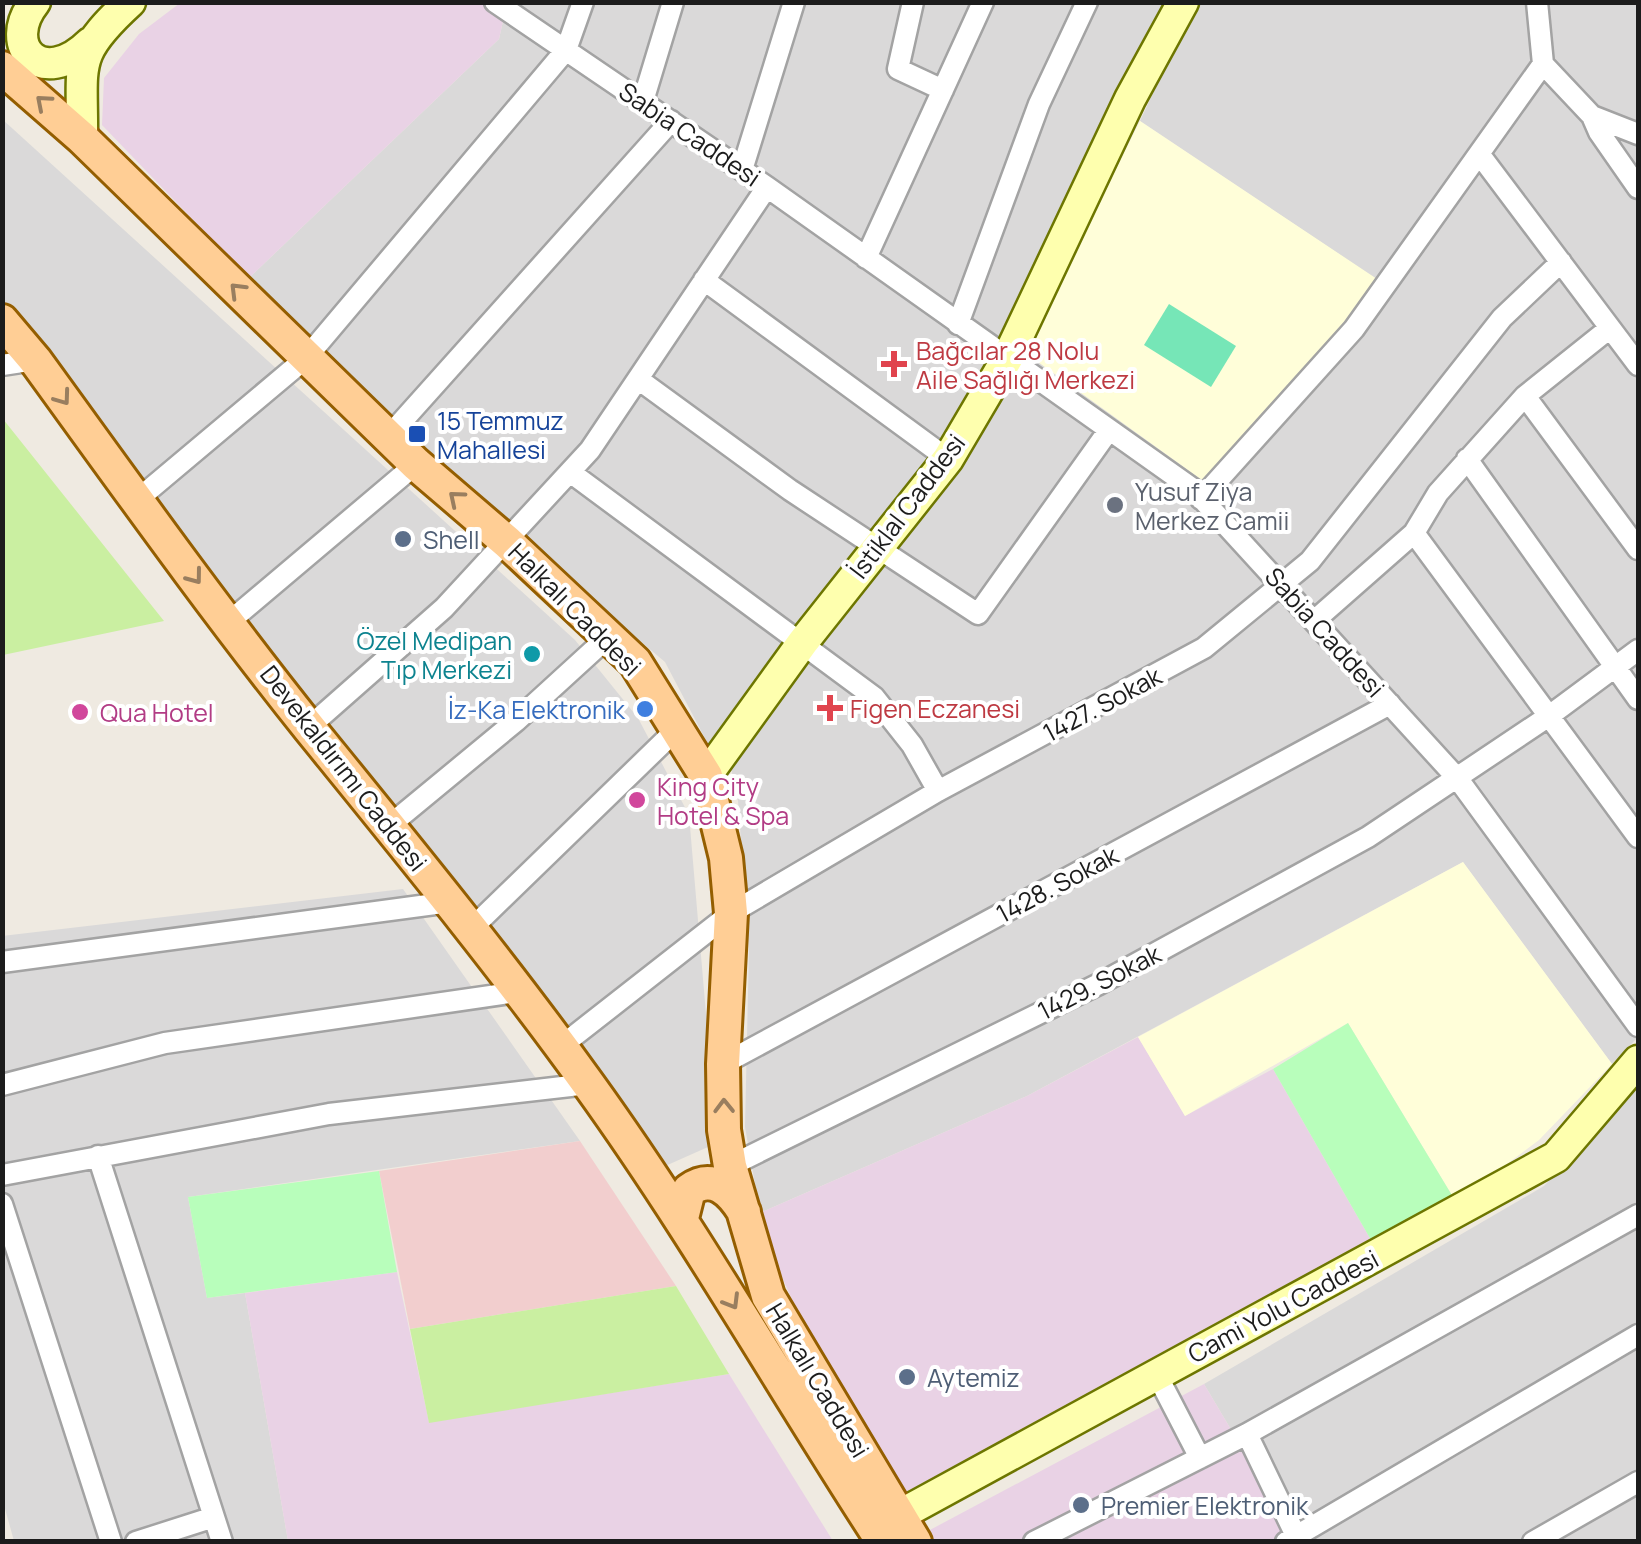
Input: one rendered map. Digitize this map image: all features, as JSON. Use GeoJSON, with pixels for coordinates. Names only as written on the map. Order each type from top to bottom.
{"type":"FeatureCollection","features":[{"type":"Feature","properties":{"kind":"main road","name":"Halkalı Caddesi"},"geometry":{"type":"LineString","coordinates":[[2,68],[82,138],[416,464],[508,542],[635,662],[706,776],[726,858],[731,913],[723,1064],[724,1130],[730,1166],[768,1296],[899,1533]]}},
{"type":"Feature","properties":{"kind":"main road","name":"Devekaldırımı Caddesi"},"geometry":{"type":"LineString","coordinates":[[2,321],[309,727],[471,929],[588,1084],[682,1218]]}},
{"type":"Feature","properties":{"kind":"main road"},"geometry":{"type":"LineString","coordinates":[[682,1218],[689,1190],[709,1183],[733,1194],[746,1216]]}},
{"type":"Feature","properties":{"kind":"main road","name":"Halkalı Caddesi"},"geometry":{"type":"LineString","coordinates":[[682,1218],[755,1342],[899,1533]]}},
{"type":"Feature","properties":{"kind":"street"},"geometry":{"type":"LineString","coordinates":[[2,7],[34,2]]}},
{"type":"Feature","properties":{"kind":"street"},"geometry":{"type":"LineString","coordinates":[[34,2],[18,26],[18,38],[27,57],[38,64],[53,65],[68,60],[90,43],[130,2]]}},
{"type":"Feature","properties":{"kind":"street","name":"Sabia Caddesi"},"geometry":{"type":"LineString","coordinates":[[495,2],[767,187],[1193,490],[1458,779],[1638,1026]]}},
{"type":"Feature","properties":{"kind":"street"},"geometry":{"type":"LineString","coordinates":[[136,500],[306,358],[566,50],[583,2]]}},
{"type":"Feature","properties":{"kind":"street"},"geometry":{"type":"LineString","coordinates":[[643,102],[673,2]]}},
{"type":"Feature","properties":{"kind":"street"},"geometry":{"type":"LineString","coordinates":[[742,170],[794,2]]}},
{"type":"Feature","properties":{"kind":"street"},"geometry":{"type":"LineString","coordinates":[[913,2],[898,70],[943,90]]}},
{"type":"Feature","properties":{"kind":"street"},"geometry":{"type":"LineString","coordinates":[[866,258],[983,2]]}},
{"type":"Feature","properties":{"kind":"street"},"geometry":{"type":"LineString","coordinates":[[958,324],[1040,104],[1087,2]]}},
{"type":"Feature","properties":{"kind":"street","name":"İstiklal Caddesi"},"geometry":{"type":"LineString","coordinates":[[706,776],[803,642],[948,459],[1008,357],[1130,99],[1183,2]]}},
{"type":"Feature","properties":{"kind":"street"},"geometry":{"type":"LineString","coordinates":[[1537,2],[1543,64],[1592,116],[1638,188]]}},
{"type":"Feature","properties":{"kind":"street"},"geometry":{"type":"LineString","coordinates":[[82,138],[81,76],[90,43]]}},
{"type":"Feature","properties":{"kind":"street"},"geometry":{"type":"LineString","coordinates":[[1201,499],[1354,329],[1543,64]]}},
{"type":"Feature","properties":{"kind":"street"},"geometry":{"type":"LineString","coordinates":[[1592,116],[1638,134]]}},
{"type":"Feature","properties":{"kind":"street"},"geometry":{"type":"LineString","coordinates":[[388,437],[670,121]]}},
{"type":"Feature","properties":{"kind":"street"},"geometry":{"type":"LineString","coordinates":[[1480,156],[1638,366]]}},
{"type":"Feature","properties":{"kind":"street"},"geometry":{"type":"LineString","coordinates":[[309,727],[444,608],[590,450],[767,187]]}},
{"type":"Feature","properties":{"kind":"street","name":"1427. Sokak"},"geometry":{"type":"LineString","coordinates":[[560,1047],[731,913],[938,791],[1204,648],[1310,561],[1502,318],[1561,262]]}},
{"type":"Feature","properties":{"kind":"street"},"geometry":{"type":"LineString","coordinates":[[704,280],[948,459]]}},
{"type":"Feature","properties":{"kind":"street"},"geometry":{"type":"LineString","coordinates":[[1314,621],[1414,533],[1438,493],[1525,396],[1610,328]]}},
{"type":"Feature","properties":{"kind":"street"},"geometry":{"type":"LineString","coordinates":[[2,365],[35,360]]}},
{"type":"Feature","properties":{"kind":"street"},"geometry":{"type":"LineString","coordinates":[[638,379],[876,549],[978,614],[1109,430]]}},
{"type":"Feature","properties":{"kind":"street"},"geometry":{"type":"LineString","coordinates":[[1525,396],[1638,549]]}},
{"type":"Feature","properties":{"kind":"street"},"geometry":{"type":"LineString","coordinates":[[1467,459],[1638,699]]}},
{"type":"Feature","properties":{"kind":"street"},"geometry":{"type":"LineString","coordinates":[[229,622],[416,464]]}},
{"type":"Feature","properties":{"kind":"street"},"geometry":{"type":"LineString","coordinates":[[570,472],[874,697],[912,745],[938,791]]}},
{"type":"Feature","properties":{"kind":"street"},"geometry":{"type":"LineString","coordinates":[[1414,533],[1638,837]]}},
{"type":"Feature","properties":{"kind":"street"},"geometry":{"type":"LineString","coordinates":[[390,825],[516,721],[608,637]]}},
{"type":"Feature","properties":{"kind":"street","name":"1429. Sokak"},"geometry":{"type":"LineString","coordinates":[[730,1166],[1099,984],[1368,838],[1549,716],[1638,650]]}},
{"type":"Feature","properties":{"kind":"street","name":"1428. Sokak"},"geometry":{"type":"LineString","coordinates":[[723,1064],[1390,704]]}},
{"type":"Feature","properties":{"kind":"street"},"geometry":{"type":"LineString","coordinates":[[471,929],[677,730]]}},
{"type":"Feature","properties":{"kind":"street"},"geometry":{"type":"LineString","coordinates":[[2,962],[450,902]]}},
{"type":"Feature","properties":{"kind":"street"},"geometry":{"type":"LineString","coordinates":[[2,1085],[165,1044],[517,992]]}},
{"type":"Feature","properties":{"kind":"street","name":"Cami Yolu Caddesi"},"geometry":{"type":"LineString","coordinates":[[899,1533],[1157,1375],[1556,1157],[1638,1061]]}},
{"type":"Feature","properties":{"kind":"street"},"geometry":{"type":"LineString","coordinates":[[2,1174],[329,1114],[588,1084]]}},
{"type":"Feature","properties":{"kind":"street"},"geometry":{"type":"LineString","coordinates":[[98,1156],[222,1542]]}},
{"type":"Feature","properties":{"kind":"street"},"geometry":{"type":"LineString","coordinates":[[2,1204],[111,1542]]}},
{"type":"Feature","properties":{"kind":"street"},"geometry":{"type":"LineString","coordinates":[[1034,1542],[1247,1434],[1638,1215]]}},
{"type":"Feature","properties":{"kind":"street"},"geometry":{"type":"LineString","coordinates":[[1247,1434],[1294,1540],[1638,1335]]}},
{"type":"Feature","properties":{"kind":"street"},"geometry":{"type":"LineString","coordinates":[[1157,1375],[1200,1458]]}},
{"type":"Feature","properties":{"kind":"street"},"geometry":{"type":"LineString","coordinates":[[1533,1542],[1638,1482]]}},
{"type":"Feature","properties":{"kind":"street"},"geometry":{"type":"LineString","coordinates":[[136,1542],[214,1517]]}},
{"type":"Feature","properties":{"kind":"shaded area"},"geometry":{"type":"Polygon","coordinates":[[[180,3],[507,3],[499,39],[249,278],[102,125],[104,78],[139,34],[180,3]]]}},
{"type":"Feature","properties":{"kind":"shaded area"},"geometry":{"type":"Polygon","coordinates":[[[507,3],[1170,3],[985,371],[886,523],[708,744],[665,662],[468,495],[304,337],[249,278],[499,39],[507,3]]]}},
{"type":"Feature","properties":{"kind":"shaded area"},"geometry":{"type":"Polygon","coordinates":[[[1195,3],[1638,3],[1638,1037],[1612,1064],[1463,862],[1027,1096],[760,1213],[745,1127],[749,948],[738,801],[731,768],[1024,352],[1379,281],[1140,121],[1195,3]]]}},
{"type":"Feature","properties":{"kind":"shaded area"},"geometry":{"type":"Polygon","coordinates":[[[2,119],[575,640],[638,718],[689,815],[717,1143],[663,1167],[3,307],[2,119]]]}},
{"type":"Feature","properties":{"kind":"shaded area"},"geometry":{"type":"Polygon","coordinates":[[[1140,121],[1380,281],[1232,471],[1206,483],[1024,352],[1140,121]]]}},
{"type":"Feature","properties":{"kind":"shaded area"},"geometry":{"type":"Polygon","coordinates":[[[1463,862],[1612,1064],[1539,1140],[1456,1202],[1348,1023],[1185,1116],[1138,1037],[1463,862]]]}},
{"type":"Feature","properties":{"kind":"shaded area"},"geometry":{"type":"Polygon","coordinates":[[[403,889],[580,1141],[188,1197],[207,1298],[245,1293],[288,1541],[14,1541],[2,1498],[2,936],[403,889]]]}},
{"type":"Feature","properties":{"kind":"shaded area"},"geometry":{"type":"Polygon","coordinates":[[[1138,1037],[1185,1116],[1273,1069],[1375,1247],[908,1502],[813,1347],[763,1234],[760,1213],[1027,1096],[1138,1037]]]}},
{"type":"Feature","properties":{"kind":"shaded area"},"geometry":{"type":"Polygon","coordinates":[[[1638,1087],[1638,1541],[1297,1541],[1204,1384],[1544,1186],[1638,1087]]]}},
{"type":"Feature","properties":{"kind":"shaded area"},"geometry":{"type":"Polygon","coordinates":[[[580,1141],[676,1286],[410,1329],[379,1171],[580,1141]]]}},
{"type":"Feature","properties":{"kind":"shaded area"},"geometry":{"type":"Polygon","coordinates":[[[397,1272],[429,1422],[729,1374],[833,1541],[288,1541],[245,1293],[397,1272]]]}},
{"type":"Feature","properties":{"kind":"shaded area"},"geometry":{"type":"Polygon","coordinates":[[[1204,1384],[1297,1541],[935,1542],[928,1531],[1204,1384]]]}},
{"type":"Feature","properties":{"kind":"green space"},"geometry":{"type":"Polygon","coordinates":[[[1169,304],[1236,346],[1211,387],[1144,345],[1169,304]]]}},
{"type":"Feature","properties":{"kind":"green space"},"geometry":{"type":"Polygon","coordinates":[[[3,419],[164,621],[3,655],[3,419]]]}},
{"type":"Feature","properties":{"kind":"green space"},"geometry":{"type":"Polygon","coordinates":[[[1348,1023],[1456,1202],[1375,1247],[1273,1069],[1348,1023]]]}},
{"type":"Feature","properties":{"kind":"green space"},"geometry":{"type":"Polygon","coordinates":[[[379,1171],[397,1272],[207,1298],[188,1197],[379,1171]]]}},
{"type":"Feature","properties":{"kind":"green space"},"geometry":{"type":"Polygon","coordinates":[[[676,1286],[729,1374],[429,1423],[410,1329],[676,1286]]]}},
{"type":"Feature","properties":{"kind":"place","name":"Bağcılar 28 Nolu Aile Sağlığı Merkezi"},"geometry":{"type":"Point","coordinates":[894,364]}},
{"type":"Feature","properties":{"kind":"place","name":"15 Temmuz Mahallesi"},"geometry":{"type":"Point","coordinates":[417,434]}},
{"type":"Feature","properties":{"kind":"place","name":"Yusuf Ziya Merkez Camii"},"geometry":{"type":"Point","coordinates":[1115,505]}},
{"type":"Feature","properties":{"kind":"place","name":"Shell"},"geometry":{"type":"Point","coordinates":[403,539]}},
{"type":"Feature","properties":{"kind":"place","name":"Özel Medipan Tıp Merkezi"},"geometry":{"type":"Point","coordinates":[532,654]}},
{"type":"Feature","properties":{"kind":"place","name":"Figen Eczanesi"},"geometry":{"type":"Point","coordinates":[830,708]}},
{"type":"Feature","properties":{"kind":"place","name":"İz-Ka Elektronik"},"geometry":{"type":"Point","coordinates":[645,709]}},
{"type":"Feature","properties":{"kind":"place","name":"Qua Hotel"},"geometry":{"type":"Point","coordinates":[80,712]}},
{"type":"Feature","properties":{"kind":"place","name":"King City Hotel & Spa"},"geometry":{"type":"Point","coordinates":[637,800]}},
{"type":"Feature","properties":{"kind":"place","name":"Aytemiz"},"geometry":{"type":"Point","coordinates":[907,1377]}},
{"type":"Feature","properties":{"kind":"place","name":"Premier Elektronik"},"geometry":{"type":"Point","coordinates":[1081,1505]}}]}
